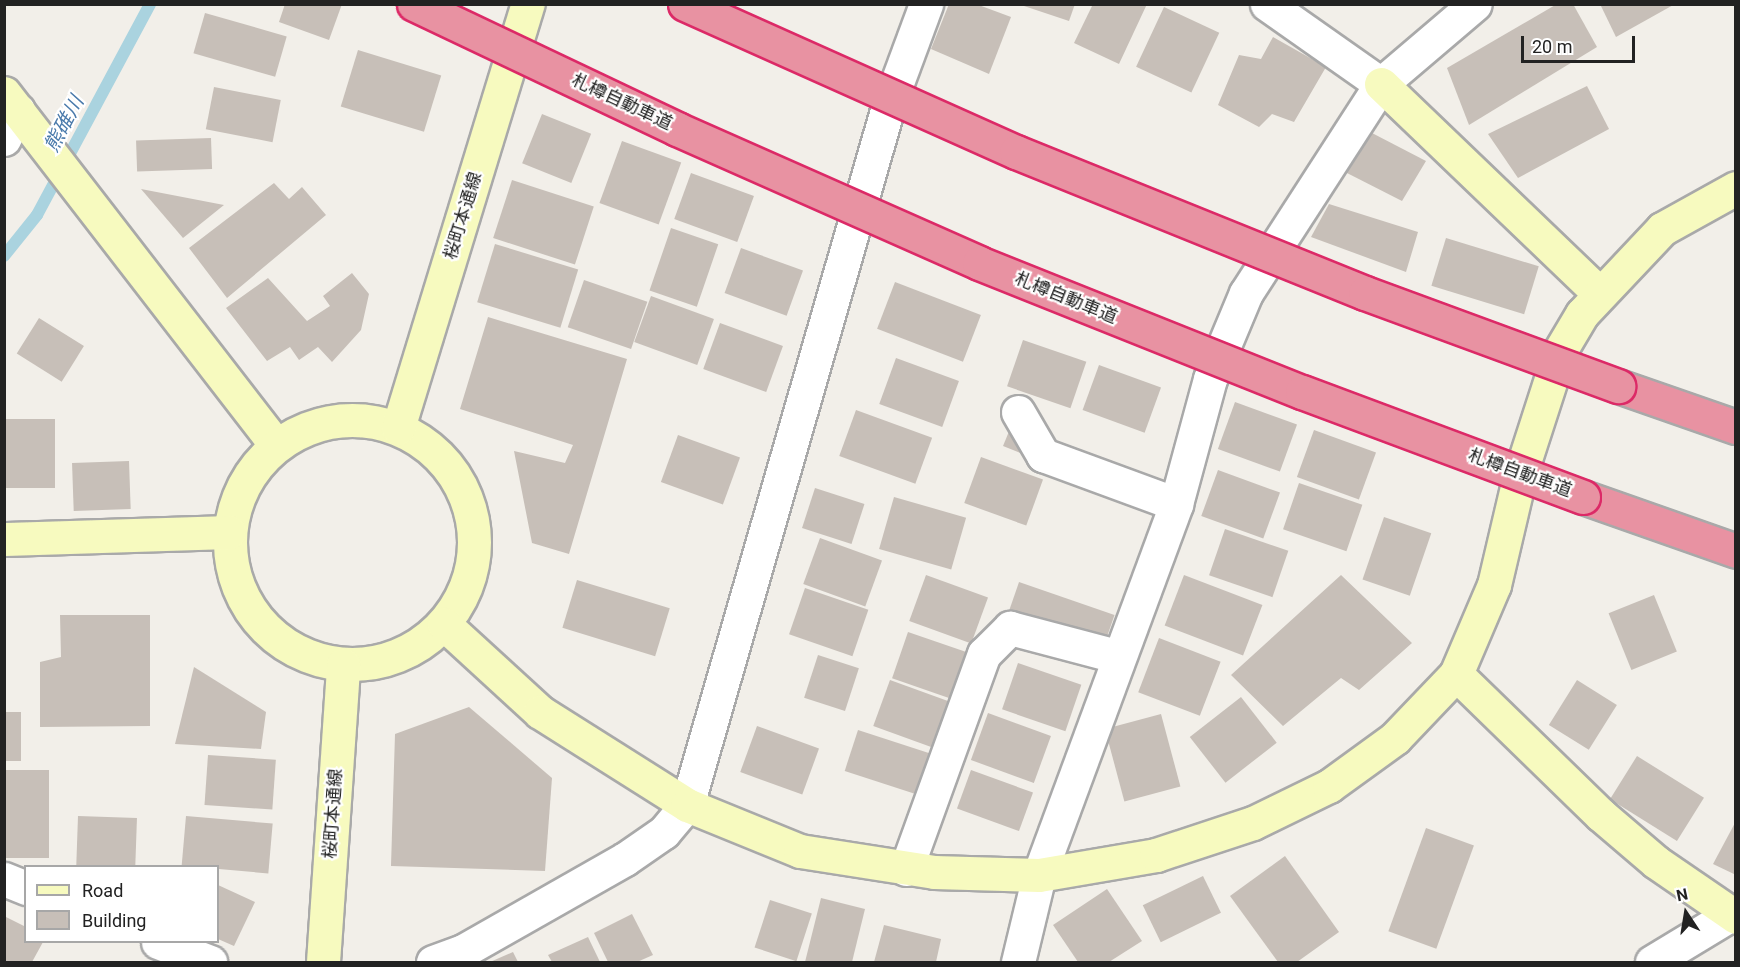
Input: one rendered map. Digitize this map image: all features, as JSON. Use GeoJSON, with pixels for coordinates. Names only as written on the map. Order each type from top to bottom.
{"type":"FeatureCollection","features":[{"type":"Feature","properties":{"kind":"highway","name":"札樽自動車道"},"geometry":{"type":"LineString","coordinates":[[414,4],[677,129],[979,263],[1302,392],[1583,497],[1736,551]]}},
{"type":"Feature","properties":{"kind":"highway"},"geometry":{"type":"LineString","coordinates":[[685,4],[1016,152],[1365,293],[1618,386],[1736,426]]}},
{"type":"Feature","properties":{"kind":"street","name":"桜町本通線"},"geometry":{"type":"LineString","coordinates":[[398,428],[528,4]]}},
{"type":"Feature","properties":{"kind":"street"},"geometry":{"type":"LineString","coordinates":[[433,963],[463,951],[625,859],[664,832],[687,805],[885,118],[926,4]]}},
{"type":"Feature","properties":{"kind":"street"},"geometry":{"type":"LineString","coordinates":[[1267,4],[1381,84],[1600,294]]}},
{"type":"Feature","properties":{"kind":"street"},"geometry":{"type":"LineString","coordinates":[[1018,963],[1039,875],[1116,656],[1176,504],[1210,379],[1246,293],[1381,84],[1475,4]]}},
{"type":"Feature","properties":{"kind":"street"},"geometry":{"type":"LineString","coordinates":[[11,101],[276,445]]}},
{"type":"Feature","properties":{"kind":"street"},"geometry":{"type":"LineString","coordinates":[[4,139],[11,101]]}},
{"type":"Feature","properties":{"kind":"street"},"geometry":{"type":"LineString","coordinates":[[444,624],[540,712],[687,805],[800,851],[906,869],[1039,875],[1156,855],[1253,823],[1329,786],[1395,738],[1456,674],[1494,585],[1519,478],[1560,351],[1600,294],[1662,229],[1736,188]]}},
{"type":"Feature","properties":{"kind":"street"},"geometry":{"type":"LineString","coordinates":[[1018,412],[1043,455],[1176,504]]}},
{"type":"Feature","properties":{"kind":"street"},"geometry":{"type":"LineString","coordinates":[[335,420],[367,420],[398,428],[432,448],[457,478],[472,514],[475,553],[465,591],[444,624],[415,647],[381,662],[343,664],[306,656],[272,636],[247,607],[232,571],[229,532],[236,500],[252,470],[276,445],[304,429],[335,420]]}},
{"type":"Feature","properties":{"kind":"street"},"geometry":{"type":"LineString","coordinates":[[4,539],[229,532]]}},
{"type":"Feature","properties":{"kind":"street"},"geometry":{"type":"LineString","coordinates":[[906,869],[984,654],[1010,628],[1116,656]]}},
{"type":"Feature","properties":{"kind":"street","name":"桜町本通線"},"geometry":{"type":"LineString","coordinates":[[323,963],[343,664]]}},
{"type":"Feature","properties":{"kind":"street"},"geometry":{"type":"LineString","coordinates":[[1456,674],[1601,815],[1656,862],[1733,916],[1652,963]]}},
{"type":"Feature","properties":{"kind":"street"},"geometry":{"type":"LineString","coordinates":[[4,879],[24,887]]}},
{"type":"Feature","properties":{"kind":"street"},"geometry":{"type":"LineString","coordinates":[[160,943],[210,963]]}},
{"type":"Feature","properties":{"kind":"building"},"geometry":{"type":"Polygon","coordinates":[[[285,4],[342,4],[329,40],[279,22],[285,4]]]}},
{"type":"Feature","properties":{"kind":"building"},"geometry":{"type":"Polygon","coordinates":[[[949,4],[976,4],[1011,17],[989,74],[931,49],[949,4]]]}},
{"type":"Feature","properties":{"kind":"building"},"geometry":{"type":"Polygon","coordinates":[[[1018,4],[1075,4],[1069,21],[1018,4]]]}},
{"type":"Feature","properties":{"kind":"building"},"geometry":{"type":"Polygon","coordinates":[[[1093,4],[1147,4],[1119,64],[1074,43],[1093,4]]]}},
{"type":"Feature","properties":{"kind":"building"},"geometry":{"type":"Polygon","coordinates":[[[1557,4],[1573,4],[1597,47],[1469,125],[1447,68],[1557,4]]]}},
{"type":"Feature","properties":{"kind":"building"},"geometry":{"type":"Polygon","coordinates":[[[1600,4],[1675,4],[1616,37],[1600,4]]]}},
{"type":"Feature","properties":{"kind":"building"},"geometry":{"type":"Polygon","coordinates":[[[1164,7],[1219,33],[1191,93],[1136,67],[1164,7]]]}},
{"type":"Feature","properties":{"kind":"building"},"geometry":{"type":"Polygon","coordinates":[[[205,13],[287,36],[275,77],[193,53],[205,13]]]}},
{"type":"Feature","properties":{"kind":"building"},"geometry":{"type":"Polygon","coordinates":[[[1273,37],[1326,67],[1294,122],[1272,114],[1259,127],[1218,105],[1239,55],[1261,59],[1273,37]]]}},
{"type":"Feature","properties":{"kind":"building"},"geometry":{"type":"Polygon","coordinates":[[[358,50],[441,75],[424,132],[341,106],[358,50]]]}},
{"type":"Feature","properties":{"kind":"building"},"geometry":{"type":"Polygon","coordinates":[[[1587,86],[1609,129],[1518,178],[1488,134],[1587,86]]]}},
{"type":"Feature","properties":{"kind":"building"},"geometry":{"type":"Polygon","coordinates":[[[214,87],[281,100],[273,142],[206,129],[214,87]]]}},
{"type":"Feature","properties":{"kind":"building"},"geometry":{"type":"Polygon","coordinates":[[[542,114],[591,134],[571,183],[522,163],[542,114]]]}},
{"type":"Feature","properties":{"kind":"building"},"geometry":{"type":"Polygon","coordinates":[[[1372,133],[1426,161],[1402,201],[1345,172],[1372,133]]]}},
{"type":"Feature","properties":{"kind":"building"},"geometry":{"type":"Polygon","coordinates":[[[211,138],[212,169],[137,172],[136,141],[211,138]]]}},
{"type":"Feature","properties":{"kind":"building"},"geometry":{"type":"Polygon","coordinates":[[[622,141],[681,163],[659,225],[599,203],[622,141]]]}},
{"type":"Feature","properties":{"kind":"building"},"geometry":{"type":"Polygon","coordinates":[[[691,173],[754,196],[737,242],[674,219],[691,173]]]}},
{"type":"Feature","properties":{"kind":"building"},"geometry":{"type":"Polygon","coordinates":[[[512,180],[594,207],[575,265],[493,238],[512,180]]]}},
{"type":"Feature","properties":{"kind":"building"},"geometry":{"type":"Polygon","coordinates":[[[274,183],[289,199],[302,187],[326,215],[227,298],[189,248],[274,183]]]}},
{"type":"Feature","properties":{"kind":"building"},"geometry":{"type":"Polygon","coordinates":[[[141,189],[224,205],[183,238],[141,189]]]}},
{"type":"Feature","properties":{"kind":"building"},"geometry":{"type":"Polygon","coordinates":[[[1329,204],[1418,232],[1406,272],[1311,237],[1329,204]]]}},
{"type":"Feature","properties":{"kind":"building"},"geometry":{"type":"Polygon","coordinates":[[[671,228],[718,244],[697,307],[650,290],[671,228]]]}},
{"type":"Feature","properties":{"kind":"building"},"geometry":{"type":"Polygon","coordinates":[[[1446,238],[1539,266],[1524,314],[1431,286],[1446,238]]]}},
{"type":"Feature","properties":{"kind":"building"},"geometry":{"type":"Polygon","coordinates":[[[495,244],[578,269],[560,328],[477,302],[495,244]]]}},
{"type":"Feature","properties":{"kind":"building"},"geometry":{"type":"Polygon","coordinates":[[[741,248],[803,271],[787,316],[725,293],[741,248]]]}},
{"type":"Feature","properties":{"kind":"building"},"geometry":{"type":"Polygon","coordinates":[[[352,273],[369,294],[361,330],[332,362],[318,347],[299,360],[290,347],[267,361],[226,308],[268,278],[307,321],[330,306],[323,296],[352,273]]]}},
{"type":"Feature","properties":{"kind":"building"},"geometry":{"type":"Polygon","coordinates":[[[584,280],[647,302],[631,349],[568,327],[584,280]]]}},
{"type":"Feature","properties":{"kind":"building"},"geometry":{"type":"Polygon","coordinates":[[[895,282],[981,315],[963,362],[877,329],[895,282]]]}},
{"type":"Feature","properties":{"kind":"building"},"geometry":{"type":"Polygon","coordinates":[[[651,296],[714,319],[697,365],[634,342],[651,296]]]}},
{"type":"Feature","properties":{"kind":"building"},"geometry":{"type":"Polygon","coordinates":[[[488,317],[627,359],[569,554],[532,543],[514,451],[565,463],[573,445],[460,409],[488,317]]]}},
{"type":"Feature","properties":{"kind":"building"},"geometry":{"type":"Polygon","coordinates":[[[39,318],[84,346],[62,382],[17,354],[39,318]]]}},
{"type":"Feature","properties":{"kind":"building"},"geometry":{"type":"Polygon","coordinates":[[[720,323],[783,346],[766,392],[703,369],[720,323]]]}},
{"type":"Feature","properties":{"kind":"building"},"geometry":{"type":"Polygon","coordinates":[[[1023,340],[1086,362],[1070,408],[1007,386],[1023,340]]]}},
{"type":"Feature","properties":{"kind":"building"},"geometry":{"type":"Polygon","coordinates":[[[896,358],[959,381],[942,427],[879,404],[896,358]]]}},
{"type":"Feature","properties":{"kind":"building"},"geometry":{"type":"Polygon","coordinates":[[[1099,365],[1161,388],[1145,433],[1083,410],[1099,365]]]}},
{"type":"Feature","properties":{"kind":"building"},"geometry":{"type":"Polygon","coordinates":[[[1235,402],[1297,425],[1280,472],[1218,449],[1235,402]]]}},
{"type":"Feature","properties":{"kind":"building"},"geometry":{"type":"Polygon","coordinates":[[[856,410],[932,438],[915,484],[839,456],[856,410]]]}},
{"type":"Feature","properties":{"kind":"building"},"geometry":{"type":"Polygon","coordinates":[[[4,419],[55,419],[55,488],[4,488],[4,419]]]}},
{"type":"Feature","properties":{"kind":"building"},"geometry":{"type":"Polygon","coordinates":[[[1010,429],[1046,463],[1003,446],[1010,429]]]}},
{"type":"Feature","properties":{"kind":"building"},"geometry":{"type":"Polygon","coordinates":[[[1314,430],[1376,453],[1359,500],[1297,477],[1314,430]]]}},
{"type":"Feature","properties":{"kind":"building"},"geometry":{"type":"Polygon","coordinates":[[[678,435],[740,458],[723,505],[661,482],[678,435]]]}},
{"type":"Feature","properties":{"kind":"building"},"geometry":{"type":"Polygon","coordinates":[[[981,457],[1043,480],[1026,526],[964,503],[981,457]]]}},
{"type":"Feature","properties":{"kind":"building"},"geometry":{"type":"Polygon","coordinates":[[[129,461],[131,509],[74,511],[72,463],[129,461]]]}},
{"type":"Feature","properties":{"kind":"building"},"geometry":{"type":"Polygon","coordinates":[[[1218,470],[1280,493],[1263,539],[1201,516],[1218,470]]]}},
{"type":"Feature","properties":{"kind":"building"},"geometry":{"type":"Polygon","coordinates":[[[1299,483],[1362,505],[1346,551],[1283,529],[1299,483]]]}},
{"type":"Feature","properties":{"kind":"building"},"geometry":{"type":"Polygon","coordinates":[[[815,488],[864,504],[851,544],[802,528],[815,488]]]}},
{"type":"Feature","properties":{"kind":"building"},"geometry":{"type":"Polygon","coordinates":[[[894,497],[966,518],[951,570],[879,549],[894,497]]]}},
{"type":"Feature","properties":{"kind":"building"},"geometry":{"type":"Polygon","coordinates":[[[1384,517],[1431,533],[1410,596],[1363,579],[1384,517]]]}},
{"type":"Feature","properties":{"kind":"building"},"geometry":{"type":"Polygon","coordinates":[[[1225,529],[1288,551],[1272,597],[1209,575],[1225,529]]]}},
{"type":"Feature","properties":{"kind":"building"},"geometry":{"type":"Polygon","coordinates":[[[820,538],[882,561],[865,607],[803,584],[820,538]]]}},
{"type":"Feature","properties":{"kind":"building"},"geometry":{"type":"Polygon","coordinates":[[[926,575],[988,598],[971,644],[909,621],[926,575]]]}},
{"type":"Feature","properties":{"kind":"building"},"geometry":{"type":"Polygon","coordinates":[[[1184,575],[1262,605],[1243,656],[1165,625],[1184,575]]]}},
{"type":"Feature","properties":{"kind":"building"},"geometry":{"type":"Polygon","coordinates":[[[1341,575],[1412,643],[1359,690],[1341,678],[1283,726],[1231,675],[1341,575]]]}},
{"type":"Feature","properties":{"kind":"building"},"geometry":{"type":"Polygon","coordinates":[[[577,580],[670,608],[655,656],[562,628],[577,580]]]}},
{"type":"Feature","properties":{"kind":"building"},"geometry":{"type":"Polygon","coordinates":[[[1019,582],[1114,615],[1103,648],[1008,615],[1019,582]]]}},
{"type":"Feature","properties":{"kind":"building"},"geometry":{"type":"Polygon","coordinates":[[[805,588],[868,610],[852,656],[789,634],[805,588]]]}},
{"type":"Feature","properties":{"kind":"building"},"geometry":{"type":"Polygon","coordinates":[[[1654,595],[1677,652],[1631,670],[1609,613],[1654,595]]]}},
{"type":"Feature","properties":{"kind":"building"},"geometry":{"type":"Polygon","coordinates":[[[60,615],[150,615],[150,726],[40,727],[40,662],[61,657],[60,615]]]}},
{"type":"Feature","properties":{"kind":"building"},"geometry":{"type":"Polygon","coordinates":[[[908,632],[971,654],[955,700],[892,678],[908,632]]]}},
{"type":"Feature","properties":{"kind":"building"},"geometry":{"type":"Polygon","coordinates":[[[1159,638],[1221,662],[1200,716],[1138,692],[1159,638]]]}},
{"type":"Feature","properties":{"kind":"building"},"geometry":{"type":"Polygon","coordinates":[[[818,655],[859,668],[845,711],[804,698],[818,655]]]}},
{"type":"Feature","properties":{"kind":"building"},"geometry":{"type":"Polygon","coordinates":[[[1018,663],[1081,685],[1065,731],[1002,709],[1018,663]]]}},
{"type":"Feature","properties":{"kind":"building"},"geometry":{"type":"Polygon","coordinates":[[[194,667],[266,712],[261,749],[175,744],[194,667]]]}},
{"type":"Feature","properties":{"kind":"building"},"geometry":{"type":"Polygon","coordinates":[[[890,680],[952,703],[935,749],[873,726],[890,680]]]}},
{"type":"Feature","properties":{"kind":"building"},"geometry":{"type":"Polygon","coordinates":[[[1577,680],[1617,705],[1589,750],[1549,725],[1577,680]]]}},
{"type":"Feature","properties":{"kind":"building"},"geometry":{"type":"Polygon","coordinates":[[[1241,697],[1277,743],[1225,783],[1190,737],[1241,697]]]}},
{"type":"Feature","properties":{"kind":"building"},"geometry":{"type":"Polygon","coordinates":[[[469,707],[552,778],[545,871],[391,866],[395,734],[469,707]]]}},
{"type":"Feature","properties":{"kind":"building"},"geometry":{"type":"Polygon","coordinates":[[[4,712],[21,712],[21,761],[4,761],[4,712]]]}},
{"type":"Feature","properties":{"kind":"building"},"geometry":{"type":"Polygon","coordinates":[[[988,713],[1051,736],[1034,783],[971,760],[988,713]]]}},
{"type":"Feature","properties":{"kind":"building"},"geometry":{"type":"Polygon","coordinates":[[[1161,714],[1180,786],[1124,801],[1105,729],[1161,714]]]}},
{"type":"Feature","properties":{"kind":"building"},"geometry":{"type":"Polygon","coordinates":[[[757,726],[819,749],[802,795],[740,772],[757,726]]]}},
{"type":"Feature","properties":{"kind":"building"},"geometry":{"type":"Polygon","coordinates":[[[858,730],[930,753],[917,794],[845,771],[858,730]]]}},
{"type":"Feature","properties":{"kind":"building"},"geometry":{"type":"Polygon","coordinates":[[[208,755],[276,760],[272,810],[205,805],[208,755]]]}},
{"type":"Feature","properties":{"kind":"building"},"geometry":{"type":"Polygon","coordinates":[[[1637,756],[1704,798],[1677,841],[1610,799],[1637,756]]]}},
{"type":"Feature","properties":{"kind":"building"},"geometry":{"type":"Polygon","coordinates":[[[4,770],[49,770],[49,858],[4,858],[4,770]]]}},
{"type":"Feature","properties":{"kind":"building"},"geometry":{"type":"Polygon","coordinates":[[[971,770],[1033,793],[1019,831],[957,809],[971,770]]]}},
{"type":"Feature","properties":{"kind":"building"},"geometry":{"type":"Polygon","coordinates":[[[78,816],[137,818],[135,865],[76,865],[78,816]]]}},
{"type":"Feature","properties":{"kind":"building"},"geometry":{"type":"Polygon","coordinates":[[[186,816],[273,824],[268,873],[219,869],[219,865],[182,865],[186,816]]]}},
{"type":"Feature","properties":{"kind":"building"},"geometry":{"type":"Polygon","coordinates":[[[1736,821],[1736,875],[1713,864],[1736,821]]]}},
{"type":"Feature","properties":{"kind":"building"},"geometry":{"type":"Polygon","coordinates":[[[1426,828],[1474,845],[1436,949],[1388,931],[1426,828]]]}},
{"type":"Feature","properties":{"kind":"building"},"geometry":{"type":"Polygon","coordinates":[[[1285,856],[1339,932],[1297,962],[1278,962],[1230,896],[1285,856]]]}},
{"type":"Feature","properties":{"kind":"building"},"geometry":{"type":"Polygon","coordinates":[[[1203,876],[1221,913],[1161,942],[1143,905],[1203,876]]]}},
{"type":"Feature","properties":{"kind":"building"},"geometry":{"type":"Polygon","coordinates":[[[219,885],[255,902],[234,946],[219,939],[219,885]]]}},
{"type":"Feature","properties":{"kind":"building"},"geometry":{"type":"Polygon","coordinates":[[[1107,889],[1142,941],[1109,962],[1078,962],[1053,925],[1107,889]]]}},
{"type":"Feature","properties":{"kind":"building"},"geometry":{"type":"Polygon","coordinates":[[[821,898],[865,909],[852,962],[805,962],[821,898]]]}},
{"type":"Feature","properties":{"kind":"building"},"geometry":{"type":"Polygon","coordinates":[[[770,900],[812,914],[796,961],[755,948],[770,900]]]}},
{"type":"Feature","properties":{"kind":"building"},"geometry":{"type":"Polygon","coordinates":[[[632,914],[653,955],[637,962],[608,962],[594,933],[632,914]]]}},
{"type":"Feature","properties":{"kind":"building"},"geometry":{"type":"Polygon","coordinates":[[[4,916],[24,926],[24,943],[42,943],[32,962],[4,962],[4,916]]]}},
{"type":"Feature","properties":{"kind":"building"},"geometry":{"type":"Polygon","coordinates":[[[884,925],[941,939],[936,962],[874,962],[884,925]]]}},
{"type":"Feature","properties":{"kind":"building"},"geometry":{"type":"Polygon","coordinates":[[[588,937],[600,962],[552,962],[548,955],[588,937]]]}},
{"type":"Feature","properties":{"kind":"building"},"geometry":{"type":"Polygon","coordinates":[[[513,952],[518,962],[490,962],[513,952]]]}},
{"type":"Feature","properties":{"kind":"waterway","name":"熊碓川"},"geometry":{"type":"LineString","coordinates":[[4,256],[37,215],[150,4]]}}]}
